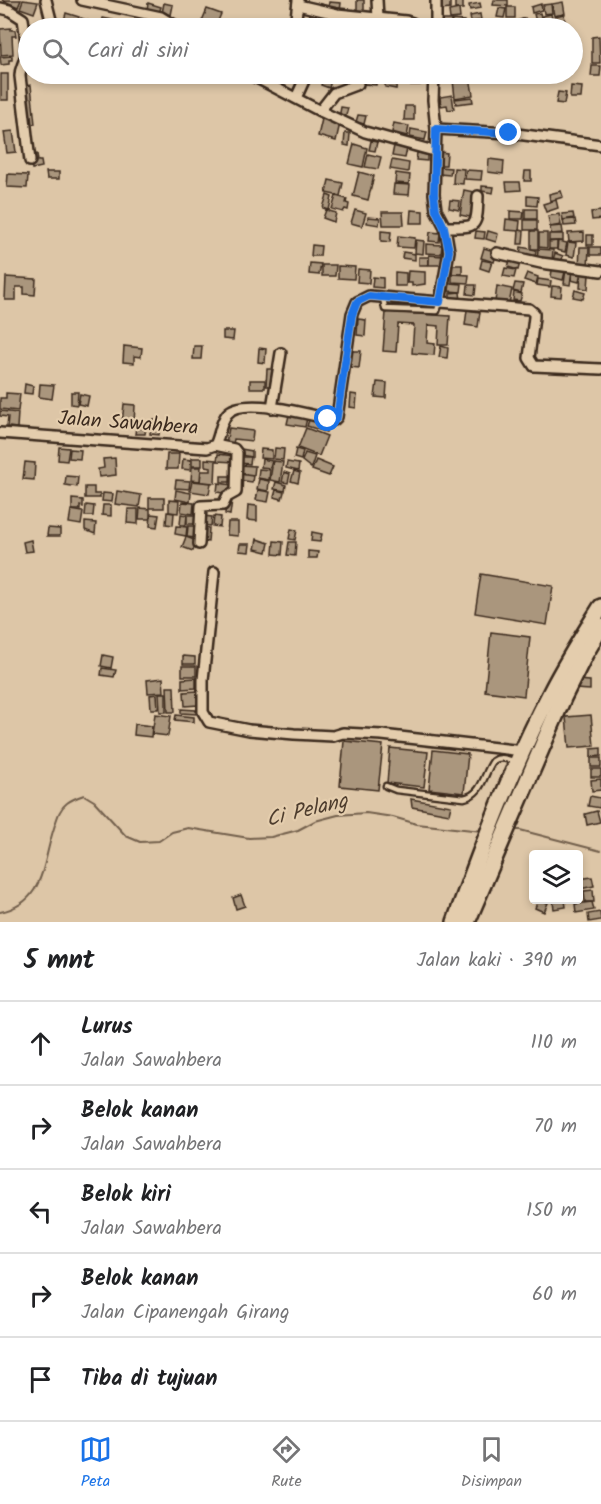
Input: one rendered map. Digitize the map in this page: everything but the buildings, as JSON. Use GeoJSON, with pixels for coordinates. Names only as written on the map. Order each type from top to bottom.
{"type":"FeatureCollection","features":[{"type":"Feature","properties":{"kind":"main road"},"geometry":{"type":"LineString","coordinates":[[467,922],[488,854],[502,796],[550,693],[601,607]]}},
{"type":"Feature","properties":{"kind":"main road"},"geometry":{"type":"LineString","coordinates":[[455,922],[488,854],[518,800],[563,698],[600,630]]}},
{"type":"Feature","properties":{"kind":"street"},"geometry":{"type":"LineString","coordinates":[[46,0],[50,18]]}},
{"type":"Feature","properties":{"kind":"street"},"geometry":{"type":"LineString","coordinates":[[82,0],[163,18]]}},
{"type":"Feature","properties":{"kind":"street"},"geometry":{"type":"LineString","coordinates":[[296,18],[298,2],[337,14],[378,18],[377,0]]}},
{"type":"Feature","properties":{"kind":"street"},"geometry":{"type":"LineString","coordinates":[[436,0],[436,18]]}},
{"type":"Feature","properties":{"kind":"street"},"geometry":{"type":"LineString","coordinates":[[0,8],[23,18]]}},
{"type":"Feature","properties":{"kind":"street"},"geometry":{"type":"LineString","coordinates":[[21,84],[30,161]]}},
{"type":"Feature","properties":{"kind":"street"},"geometry":{"type":"LineString","coordinates":[[269,84],[320,111],[381,138],[405,142],[434,151]]}},
{"type":"Feature","properties":{"kind":"street"},"geometry":{"type":"LineString","coordinates":[[296,98],[302,84]]}},
{"type":"Feature","properties":{"kind":"street"},"geometry":{"type":"LineString","coordinates":[[320,111],[334,93],[358,84]]}},
{"type":"Feature","properties":{"kind":"street"},"geometry":{"type":"LineString","coordinates":[[434,84],[436,129],[435,204],[444,227],[449,251],[440,302]]}},
{"type":"Feature","properties":{"kind":"street"},"geometry":{"type":"LineString","coordinates":[[436,129],[509,133],[601,145]]}},
{"type":"Feature","properties":{"kind":"street"},"geometry":{"type":"LineString","coordinates":[[444,227],[469,227],[473,224],[477,220],[478,195]]}},
{"type":"Feature","properties":{"kind":"street"},"geometry":{"type":"LineString","coordinates":[[497,253],[601,271]]}},
{"type":"Feature","properties":{"kind":"street","name":"Jalan Sawahbera"},"geometry":{"type":"LineString","coordinates":[[0,433],[199,448],[215,445],[222,423],[231,410],[239,407],[272,408],[334,420],[337,417],[352,315],[357,302],[369,296],[529,309],[534,313],[529,358],[534,366],[601,369]]}},
{"type":"Feature","properties":{"kind":"street"},"geometry":{"type":"LineString","coordinates":[[272,408],[281,353]]}},
{"type":"Feature","properties":{"kind":"street"},"geometry":{"type":"LineString","coordinates":[[199,544],[201,506],[223,505],[227,496],[236,492],[237,453],[234,449],[215,445]]}},
{"type":"Feature","properties":{"kind":"street"},"geometry":{"type":"LineString","coordinates":[[214,572],[203,680],[203,712],[209,722],[294,734],[382,735],[520,757]]}},
{"type":"Feature","properties":{"kind":"lane"},"geometry":{"type":"LineString","coordinates":[[386,786],[396,790],[464,798],[478,792],[492,761],[520,757]]}},
{"type":"Feature","properties":{"kind":"waterway","name":"Ci Pelang"},"geometry":{"type":"LineString","coordinates":[[0,912],[15,907],[34,891],[44,868],[60,811],[64,805],[84,795],[94,801],[126,836],[140,842],[159,841],[172,832],[188,828],[249,838],[271,837],[338,815],[366,813],[417,824],[482,831]]}},
{"type":"Feature","properties":{"kind":"waterway","name":"Ci Pelang"},"geometry":{"type":"LineString","coordinates":[[512,830],[520,830],[601,851]]}},
{"type":"Feature","properties":{"kind":"route"},"geometry":{"type":"LineString","coordinates":[[328,419],[334,420],[337,417],[352,315],[357,302],[367,296],[440,302],[449,251],[444,227],[436,210],[434,194],[436,129],[509,133]]}}]}
